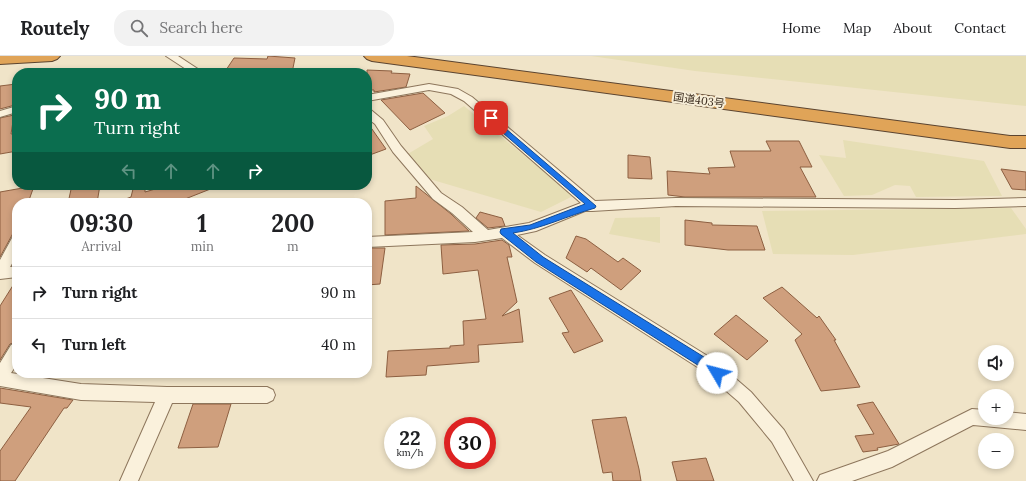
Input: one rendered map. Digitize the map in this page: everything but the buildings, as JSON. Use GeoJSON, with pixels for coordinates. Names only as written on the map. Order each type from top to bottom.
{"type":"FeatureCollection","features":[{"type":"Feature","properties":{"kind":"highway"},"geometry":{"type":"LineString","coordinates":[[0,59],[52,56]]}},
{"type":"Feature","properties":{"kind":"highway","name":"国道403号"},"geometry":{"type":"LineString","coordinates":[[372,56],[1010,142],[1026,142]]}},
{"type":"Feature","properties":{"kind":"street"},"geometry":{"type":"LineString","coordinates":[[172,56],[191,68]]}},
{"type":"Feature","properties":{"kind":"street"},"geometry":{"type":"LineString","coordinates":[[372,97],[429,87],[454,91],[468,99],[592,206]]}},
{"type":"Feature","properties":{"kind":"street"},"geometry":{"type":"LineString","coordinates":[[0,114],[12,110]]}},
{"type":"Feature","properties":{"kind":"street"},"geometry":{"type":"LineString","coordinates":[[372,116],[379,122],[397,149],[437,196],[457,210],[485,235]]}},
{"type":"Feature","properties":{"kind":"street"},"geometry":{"type":"LineString","coordinates":[[372,242],[475,237],[530,228],[592,206],[676,202],[955,204],[1026,202]]}},
{"type":"Feature","properties":{"kind":"street"},"geometry":{"type":"LineString","coordinates":[[504,232],[540,259],[708,365],[746,397],[778,436],[804,481]]}},
{"type":"Feature","properties":{"kind":"street"},"geometry":{"type":"LineString","coordinates":[[0,273],[12,251]]}},
{"type":"Feature","properties":{"kind":"street"},"geometry":{"type":"LineString","coordinates":[[0,273],[12,272]]}},
{"type":"Feature","properties":{"kind":"street"},"geometry":{"type":"LineString","coordinates":[[12,358],[0,378],[81,392],[167,395],[267,395]]}},
{"type":"Feature","properties":{"kind":"street"},"geometry":{"type":"LineString","coordinates":[[129,481],[167,395]]}},
{"type":"Feature","properties":{"kind":"street"},"geometry":{"type":"LineString","coordinates":[[826,481],[892,458],[972,417],[1026,422]]}},
{"type":"Feature","properties":{"kind":"shaded area"},"geometry":{"type":"Polygon","coordinates":[[[591,56],[1026,56],[1026,106],[695,71],[591,56]]]}},
{"type":"Feature","properties":{"kind":"shaded area"},"geometry":{"type":"Polygon","coordinates":[[[464,106],[573,196],[541,212],[426,178],[406,155],[433,139],[424,126],[448,116],[464,106]]]}},
{"type":"Feature","properties":{"kind":"shaded area"},"geometry":{"type":"Polygon","coordinates":[[[843,140],[984,161],[1002,196],[916,197],[910,186],[895,185],[872,195],[844,196],[819,155],[846,158],[843,140]]]}},
{"type":"Feature","properties":{"kind":"shaded area"},"geometry":{"type":"Polygon","coordinates":[[[1011,208],[1026,229],[1026,234],[853,255],[773,254],[762,211],[1011,208]]]}},
{"type":"Feature","properties":{"kind":"shaded area"},"geometry":{"type":"Polygon","coordinates":[[[660,217],[660,243],[609,234],[615,218],[660,217]]]}},
{"type":"Feature","properties":{"kind":"route"},"geometry":{"type":"LineString","coordinates":[[491,118],[592,206],[530,228],[504,232],[540,259],[708,365],[717,373]]}}]}
